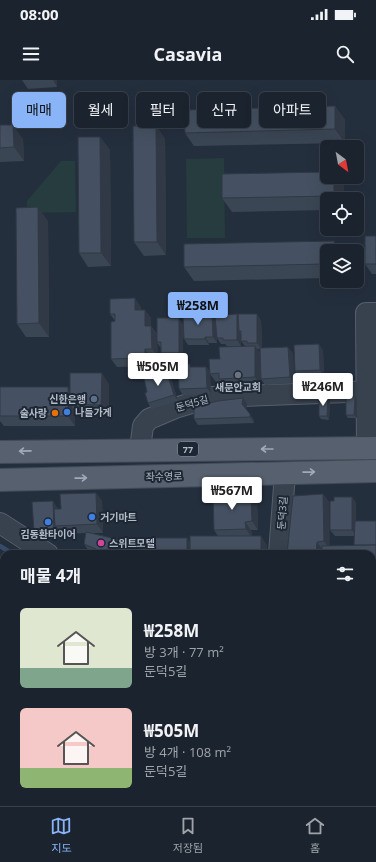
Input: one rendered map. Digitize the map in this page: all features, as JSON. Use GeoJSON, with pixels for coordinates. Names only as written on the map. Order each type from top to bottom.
{"type":"FeatureCollection","features":[{"type":"Feature","properties":{"kind":"main road","name":"77"},"geometry":{"type":"LineString","coordinates":[[0,452],[140,449],[371,448]]}},
{"type":"Feature","properties":{"kind":"main road"},"geometry":{"type":"LineString","coordinates":[[51,450],[51,479]]}},
{"type":"Feature","properties":{"kind":"main road","name":"좌수영로"},"geometry":{"type":"LineString","coordinates":[[0,480],[376,471]]}},
{"type":"Feature","properties":{"kind":"street"},"geometry":{"type":"LineString","coordinates":[[371,448],[371,391],[366,313],[376,313]]}},
{"type":"Feature","properties":{"kind":"street","name":"둔덕5길"},"geometry":{"type":"LineString","coordinates":[[140,449],[143,426],[149,419],[175,408],[212,397],[371,391]]}},
{"type":"Feature","properties":{"kind":"street","name":"둔덕3길"},"geometry":{"type":"LineString","coordinates":[[279,550],[285,473]]}},
{"type":"Feature","properties":{"kind":"street"},"geometry":{"type":"LineString","coordinates":[[0,523],[42,550]]}},
{"type":"Feature","properties":{"kind":"green space"},"geometry":{"type":"Polygon","coordinates":[[[224,158],[225,238],[187,238],[186,159],[224,158]]]}},
{"type":"Feature","properties":{"kind":"green space"},"geometry":{"type":"Polygon","coordinates":[[[61,161],[75,161],[76,212],[27,213],[27,201],[61,161]]]}},
{"type":"Feature","properties":{"kind":"building"},"geometry":{"type":"Polygon","coordinates":[[[326,106],[335,106],[335,129],[185,133],[185,128],[189,128],[189,110],[197,110],[197,128],[251,128],[251,108],[259,108],[259,128],[326,128],[326,106]]]}},
{"type":"Feature","properties":{"kind":"building"},"geometry":{"type":"Polygon","coordinates":[[[0,125],[12,125],[14,147],[0,148],[0,125]]]}},
{"type":"Feature","properties":{"kind":"building"},"geometry":{"type":"Polygon","coordinates":[[[133,126],[136,126],[136,128],[156,128],[157,242],[134,242],[133,126]]]}},
{"type":"Feature","properties":{"kind":"building"},"geometry":{"type":"Polygon","coordinates":[[[78,137],[100,137],[101,253],[79,253],[78,137]]]}},
{"type":"Feature","properties":{"kind":"building"},"geometry":{"type":"Polygon","coordinates":[[[320,172],[320,184],[334,184],[334,192],[320,192],[320,196],[222,198],[222,174],[320,172]]]}},
{"type":"Feature","properties":{"kind":"building"},"geometry":{"type":"Polygon","coordinates":[[[38,207],[39,323],[17,324],[16,208],[38,207]]]}},
{"type":"Feature","properties":{"kind":"building"},"geometry":{"type":"Polygon","coordinates":[[[365,236],[376,236],[376,264],[365,264],[365,236]]]}},
{"type":"Feature","properties":{"kind":"building"},"geometry":{"type":"Polygon","coordinates":[[[334,241],[334,244],[320,244],[320,264],[184,267],[184,244],[334,241]]]}},
{"type":"Feature","properties":{"kind":"building"},"geometry":{"type":"Polygon","coordinates":[[[135,298],[135,310],[145,310],[145,326],[151,326],[152,349],[145,349],[145,358],[111,359],[111,322],[115,321],[115,314],[110,314],[110,299],[135,298]]]}},
{"type":"Feature","properties":{"kind":"building"},"geometry":{"type":"Polygon","coordinates":[[[212,314],[213,337],[205,337],[205,339],[184,339],[183,315],[212,314]]]}},
{"type":"Feature","properties":{"kind":"building"},"geometry":{"type":"Polygon","coordinates":[[[237,314],[237,340],[223,340],[223,338],[217,338],[215,316],[237,314]]]}},
{"type":"Feature","properties":{"kind":"building"},"geometry":{"type":"Polygon","coordinates":[[[238,314],[257,314],[257,343],[247,343],[247,341],[241,341],[238,314]]]}},
{"type":"Feature","properties":{"kind":"building"},"geometry":{"type":"Polygon","coordinates":[[[157,318],[179,318],[179,353],[161,353],[161,342],[157,342],[157,318]]]}},
{"type":"Feature","properties":{"kind":"building"},"geometry":{"type":"Polygon","coordinates":[[[319,344],[320,370],[295,371],[294,345],[319,344]]]}},
{"type":"Feature","properties":{"kind":"building","name":"새문안교회"},"geometry":{"type":"Polygon","coordinates":[[[255,346],[255,377],[219,379],[219,373],[210,374],[209,359],[220,359],[219,347],[255,346]]]}},
{"type":"Feature","properties":{"kind":"building"},"geometry":{"type":"Polygon","coordinates":[[[288,347],[290,377],[261,379],[260,348],[288,347]]]}},
{"type":"Feature","properties":{"kind":"building"},"geometry":{"type":"Polygon","coordinates":[[[178,364],[190,364],[190,367],[206,367],[207,388],[179,389],[178,364]]]}},
{"type":"Feature","properties":{"kind":"building"},"geometry":{"type":"Polygon","coordinates":[[[166,370],[174,395],[148,403],[145,393],[147,392],[144,378],[166,370]]]}},
{"type":"Feature","properties":{"kind":"building"},"geometry":{"type":"Polygon","coordinates":[[[70,373],[102,373],[101,405],[70,404],[70,373]]]}},
{"type":"Feature","properties":{"kind":"building"},"geometry":{"type":"Polygon","coordinates":[[[0,387],[68,387],[68,416],[0,416],[0,387]]]}},
{"type":"Feature","properties":{"kind":"building"},"geometry":{"type":"Polygon","coordinates":[[[346,396],[355,397],[354,415],[346,415],[346,396]]]}},
{"type":"Feature","properties":{"kind":"building"},"geometry":{"type":"Polygon","coordinates":[[[243,398],[242,404],[250,414],[250,417],[194,419],[194,407],[218,401],[243,398]]]}},
{"type":"Feature","properties":{"kind":"building"},"geometry":{"type":"Polygon","coordinates":[[[319,398],[328,398],[327,416],[319,416],[319,398]]]}},
{"type":"Feature","properties":{"kind":"building"},"geometry":{"type":"Polygon","coordinates":[[[96,493],[97,524],[55,526],[54,509],[61,509],[60,494],[96,493]]]}},
{"type":"Feature","properties":{"kind":"building"},"geometry":{"type":"Polygon","coordinates":[[[251,493],[252,521],[245,522],[246,529],[214,530],[213,494],[251,493]]]}},
{"type":"Feature","properties":{"kind":"building"},"geometry":{"type":"Polygon","coordinates":[[[323,494],[324,541],[317,542],[316,550],[287,550],[293,496],[323,494]]]}},
{"type":"Feature","properties":{"kind":"building"},"geometry":{"type":"Polygon","coordinates":[[[334,497],[352,497],[352,530],[330,530],[330,501],[334,501],[334,497]]]}},
{"type":"Feature","properties":{"kind":"building","name":"김동환타이어"},"geometry":{"type":"Polygon","coordinates":[[[53,501],[54,531],[34,531],[32,502],[53,501]]]}},
{"type":"Feature","properties":{"kind":"building"},"geometry":{"type":"Polygon","coordinates":[[[355,521],[376,521],[376,545],[354,545],[355,521]]]}},
{"type":"Feature","properties":{"kind":"building"},"geometry":{"type":"Polygon","coordinates":[[[86,532],[128,542],[126,550],[96,550],[84,544],[86,532]]]}},
{"type":"Feature","properties":{"kind":"building"},"geometry":{"type":"Polygon","coordinates":[[[190,536],[261,536],[261,550],[190,550],[190,536]]]}},
{"type":"Feature","properties":{"kind":"building"},"geometry":{"type":"Polygon","coordinates":[[[143,538],[187,538],[187,550],[143,550],[143,538]]]}},
{"type":"Feature","properties":{"kind":"building"},"geometry":{"type":"Polygon","coordinates":[[[376,545],[376,550],[322,550],[322,546],[376,545]]]}},
{"type":"Feature","properties":{"kind":"waterway"},"geometry":{"type":"LineString","coordinates":[[0,546],[6,550]]}},
{"type":"Feature","properties":{"kind":"place","name":"새문안교회"},"geometry":{"type":"Point","coordinates":[238,375]}},
{"type":"Feature","properties":{"kind":"place","name":"신한은행"},"geometry":{"type":"Point","coordinates":[94,399]}},
{"type":"Feature","properties":{"kind":"place","name":"나들가게"},"geometry":{"type":"Point","coordinates":[67,412]}},
{"type":"Feature","properties":{"kind":"place","name":"술사랑"},"geometry":{"type":"Point","coordinates":[55,413]}},
{"type":"Feature","properties":{"kind":"place","name":"거기마트"},"geometry":{"type":"Point","coordinates":[92,517]}},
{"type":"Feature","properties":{"kind":"place","name":"김동환타이어"},"geometry":{"type":"Point","coordinates":[48,522]}},
{"type":"Feature","properties":{"kind":"place","name":"스위트모텔"},"geometry":{"type":"Point","coordinates":[101,543]}}]}
